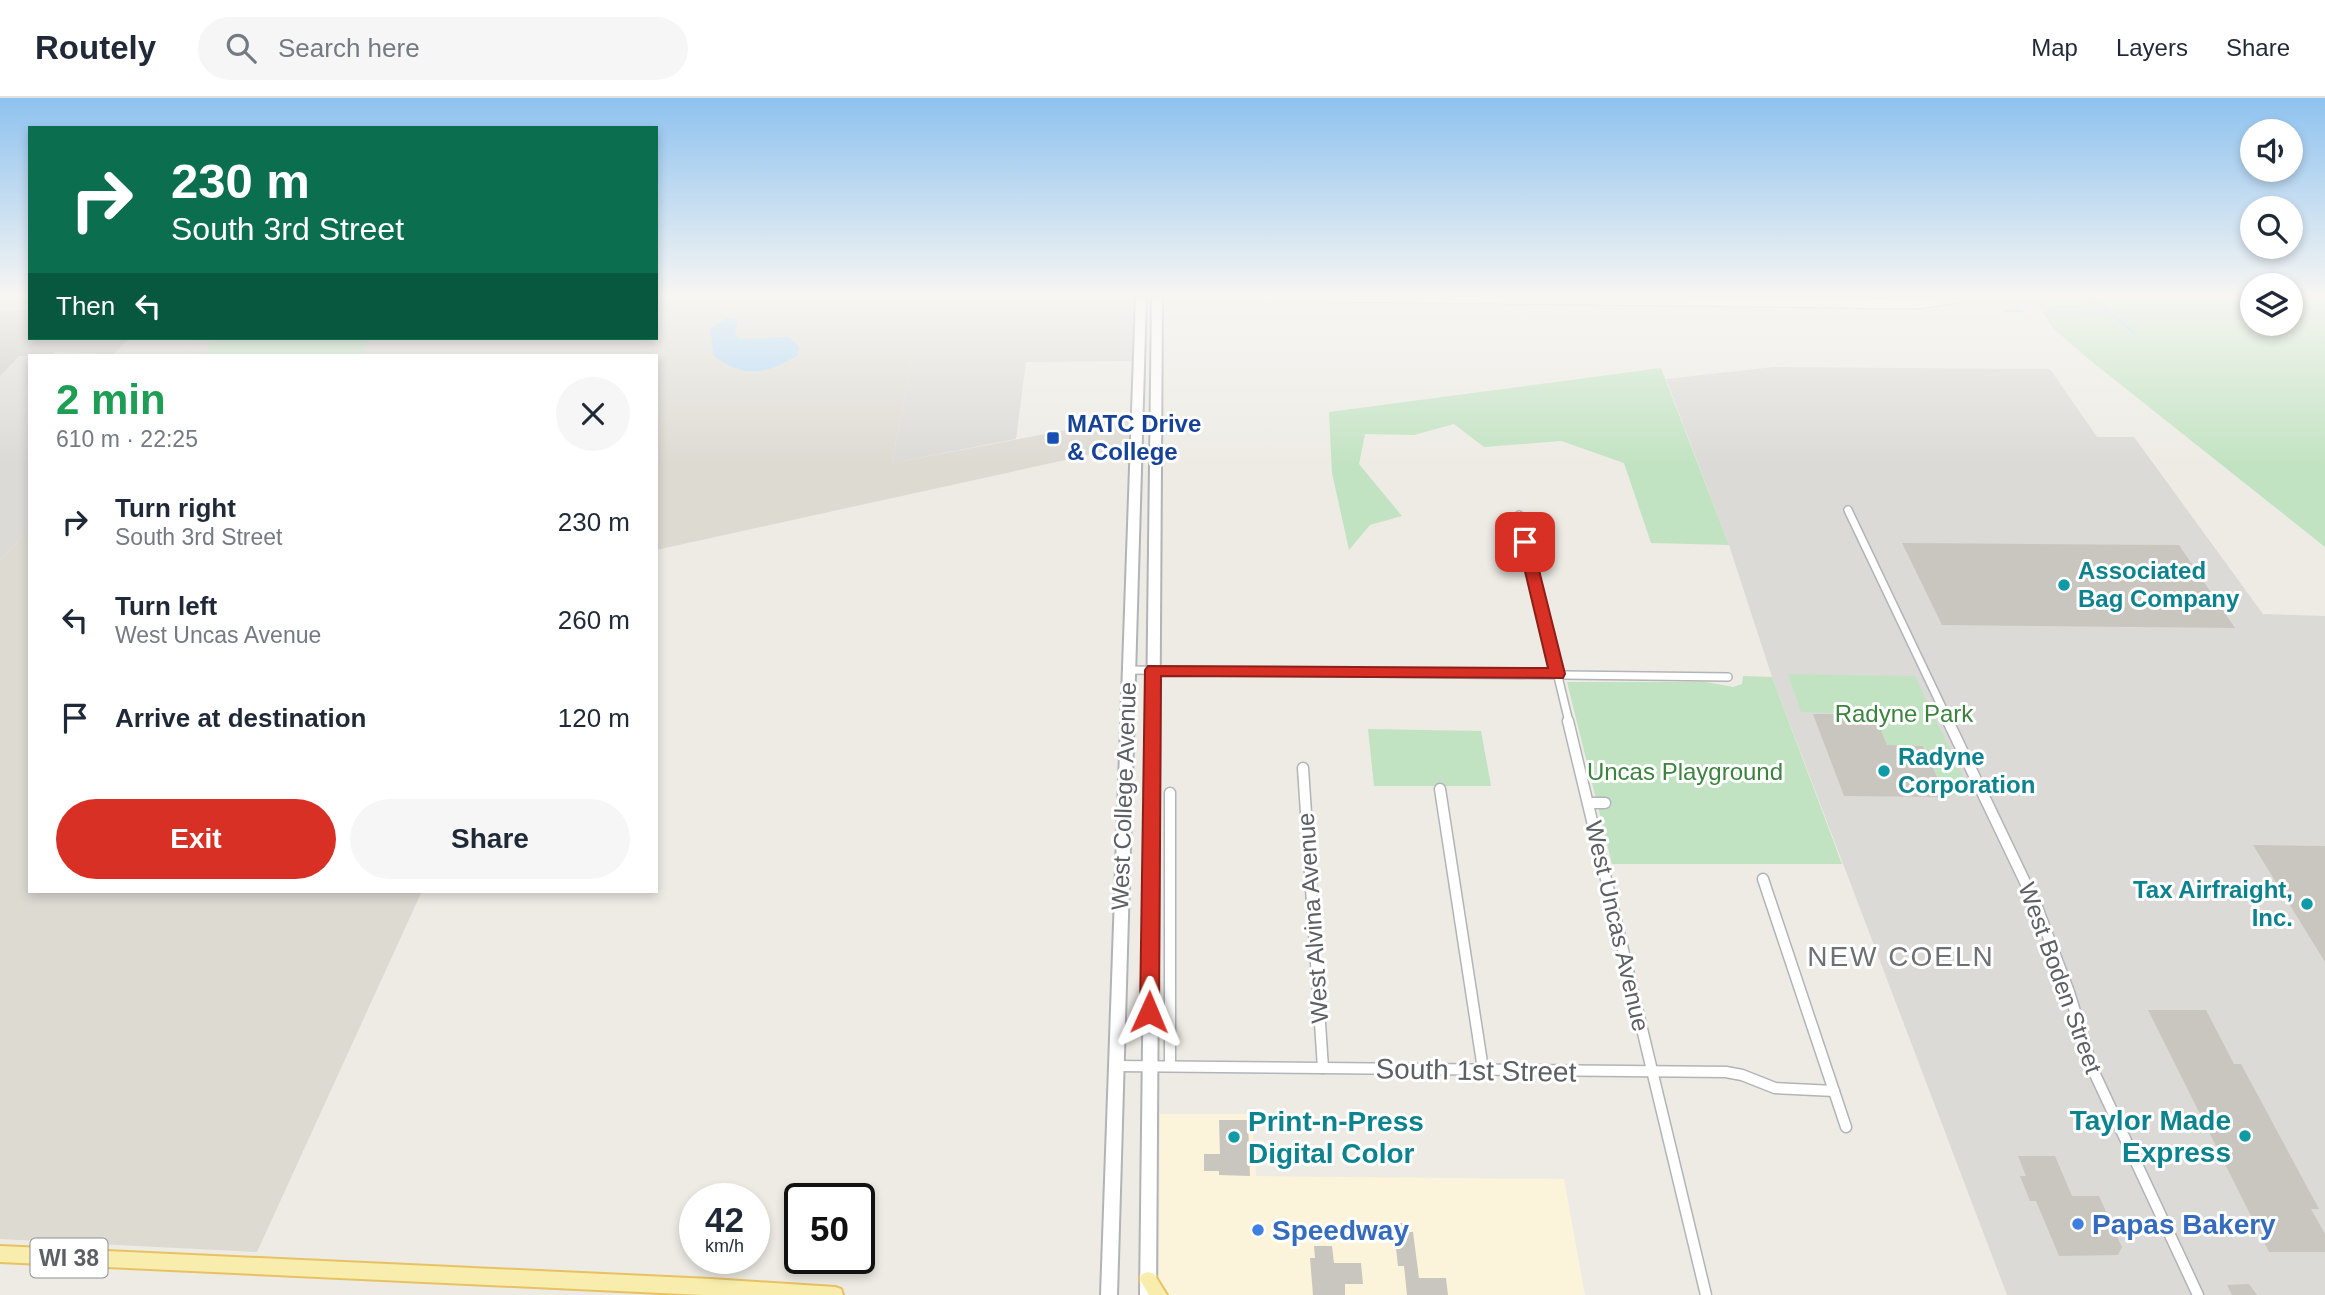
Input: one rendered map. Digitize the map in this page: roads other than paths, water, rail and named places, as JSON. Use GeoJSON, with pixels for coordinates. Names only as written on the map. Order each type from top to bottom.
{"type":"FeatureCollection","features":[{"type":"Feature","properties":{"kind":"main road","name":"West College Avenue"},"geometry":{"type":"LineString","coordinates":[[1108,1295],[1139,353]]}},
{"type":"Feature","properties":{"kind":"main road","name":"West College Avenue"},"geometry":{"type":"LineString","coordinates":[[1148,1287],[1156,353]]}},
{"type":"Feature","properties":{"kind":"main road","name":"WI 38"},"geometry":{"type":"LineString","coordinates":[[0,1254],[698,1286],[835,1295]]}},
{"type":"Feature","properties":{"kind":"main road"},"geometry":{"type":"LineString","coordinates":[[1148,1287],[1159,1295]]}},
{"type":"Feature","properties":{"kind":"street","name":"West Boden Street"},"geometry":{"type":"LineString","coordinates":[[1848,510],[2037,907],[2069,992],[2093,1070],[2198,1295]]}},
{"type":"Feature","properties":{"kind":"street","name":"West Uncas Avenue"},"geometry":{"type":"LineString","coordinates":[[1519,515],[1706,1295]]}},
{"type":"Feature","properties":{"kind":"street"},"geometry":{"type":"LineString","coordinates":[[1129,670],[1728,677]]}},
{"type":"Feature","properties":{"kind":"street","name":"West Alvina Avenue"},"geometry":{"type":"LineString","coordinates":[[1303,768],[1323,1068]]}},
{"type":"Feature","properties":{"kind":"street"},"geometry":{"type":"LineString","coordinates":[[1440,789],[1483,1069]]}},
{"type":"Feature","properties":{"kind":"street","name":"West College Avenue"},"geometry":{"type":"LineString","coordinates":[[1170,793],[1170,1066]]}},
{"type":"Feature","properties":{"kind":"street"},"geometry":{"type":"LineString","coordinates":[[1588,803],[1605,803]]}},
{"type":"Feature","properties":{"kind":"street"},"geometry":{"type":"LineString","coordinates":[[1763,879],[1846,1127]]}},
{"type":"Feature","properties":{"kind":"street","name":"South 1st Street"},"geometry":{"type":"LineString","coordinates":[[1115,1066],[1726,1072],[1742,1075],[1775,1088],[1834,1091]]}},
{"type":"Feature","properties":{"kind":"water"},"geometry":{"type":"Polygon","coordinates":[[[714,353],[798,353],[776,366],[756,371],[736,368],[714,356],[714,353]]]}},
{"type":"Feature","properties":{"kind":"place","name":"MATC Drive & College"},"geometry":{"type":"Point","coordinates":[1053,438]}},
{"type":"Feature","properties":{"kind":"place","name":"Associated Bag Company"},"geometry":{"type":"Point","coordinates":[2064,585]}},
{"type":"Feature","properties":{"kind":"place","name":"Radyne Corporation"},"geometry":{"type":"Point","coordinates":[1884,771]}},
{"type":"Feature","properties":{"kind":"place","name":"Tax Airfraight, Inc."},"geometry":{"type":"Point","coordinates":[2307,904]}},
{"type":"Feature","properties":{"kind":"place","name":"Taylor Made Express"},"geometry":{"type":"Point","coordinates":[2245,1136]}},
{"type":"Feature","properties":{"kind":"place","name":"Print-n-Press Digital Color"},"geometry":{"type":"Point","coordinates":[1234,1137]}},
{"type":"Feature","properties":{"kind":"place","name":"Papas Bakery"},"geometry":{"type":"Point","coordinates":[2078,1224]}},
{"type":"Feature","properties":{"kind":"place","name":"Speedway"},"geometry":{"type":"Point","coordinates":[1258,1230]}},
{"type":"Feature","properties":{"kind":"district","name":"NEW COELN"},"geometry":{"type":"Point","coordinates":[1901,956]}},
{"type":"Feature","properties":{"kind":"park label","name":"Radyne Park"},"geometry":{"type":"Point","coordinates":[1904,714]}},
{"type":"Feature","properties":{"kind":"park label","name":"Uncas Playground"},"geometry":{"type":"Point","coordinates":[1685,772]}}]}
